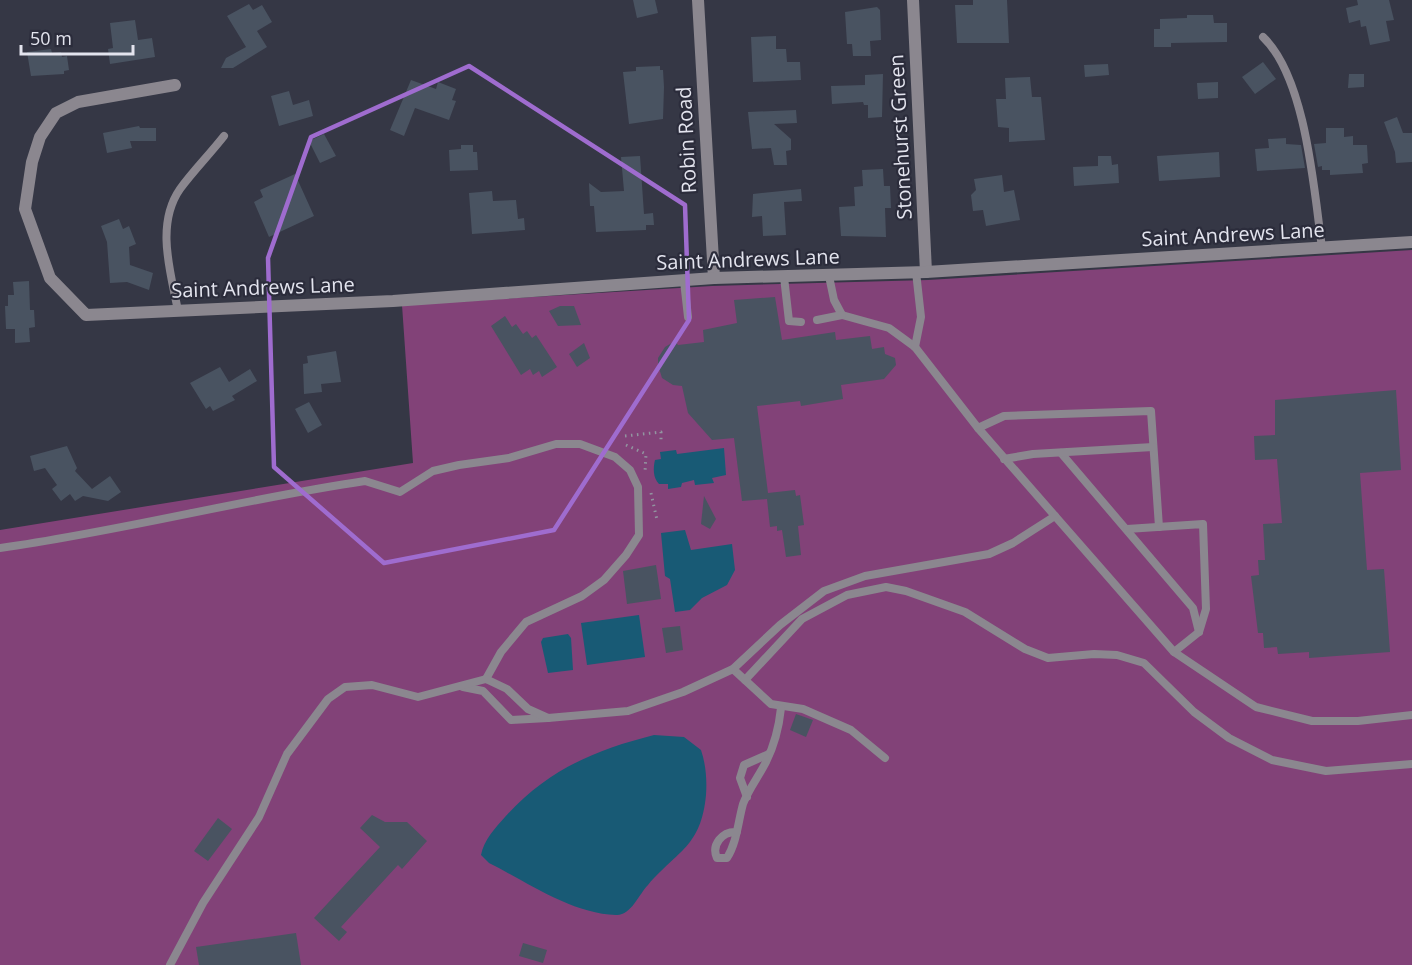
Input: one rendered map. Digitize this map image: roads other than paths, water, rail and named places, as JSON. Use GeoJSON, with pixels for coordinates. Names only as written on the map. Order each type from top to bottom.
{"type":"FeatureCollection","features":[{"type":"Feature","properties":{"kind":"street","name":"Robin Road"},"geometry":{"type":"LineString","coordinates":[[698,0],[714,278]]}},
{"type":"Feature","properties":{"kind":"street","name":"Stonehurst Green"},"geometry":{"type":"LineString","coordinates":[[913,0],[921,272]]}},
{"type":"Feature","properties":{"kind":"street","name":"Saint Andrews Lane"},"geometry":{"type":"LineString","coordinates":[[175,85],[78,102],[56,113],[40,137],[32,162],[25,209],[50,278],[86,315],[393,301],[714,278],[921,272],[1412,242]]}},
{"type":"Feature","properties":{"kind":"lane"},"geometry":{"type":"LineString","coordinates":[[1263,37],[1273,46],[1298,108],[1306,139],[1322,248]]}},
{"type":"Feature","properties":{"kind":"lane"},"geometry":{"type":"LineString","coordinates":[[178,310],[167,259],[166,237],[169,219],[181,188],[224,136]]}},
{"type":"Feature","properties":{"kind":"lane"},"geometry":{"type":"LineString","coordinates":[[915,347],[921,317],[921,272]]}},
{"type":"Feature","properties":{"kind":"lane"},"geometry":{"type":"LineString","coordinates":[[829,276],[834,300],[842,315]]}},
{"type":"Feature","properties":{"kind":"lane"},"geometry":{"type":"LineString","coordinates":[[784,277],[789,321],[801,322]]}},
{"type":"Feature","properties":{"kind":"lane"},"geometry":{"type":"LineString","coordinates":[[684,280],[688,317]]}},
{"type":"Feature","properties":{"kind":"lane"},"geometry":{"type":"LineString","coordinates":[[817,320],[842,315],[889,328],[915,347],[1004,459],[1174,652],[1256,707],[1312,721],[1358,721],[1412,715]]}},
{"type":"Feature","properties":{"kind":"lane"},"geometry":{"type":"LineString","coordinates":[[978,428],[1004,416],[1151,411],[1159,527]]}},
{"type":"Feature","properties":{"kind":"lane"},"geometry":{"type":"LineString","coordinates":[[0,548],[83,536],[144,522],[356,482],[365,481],[400,492],[433,471],[509,458],[556,444],[580,444],[615,457],[630,470],[638,487],[639,535],[626,555],[604,580],[582,596],[526,622],[501,652],[486,679]]}},
{"type":"Feature","properties":{"kind":"lane"},"geometry":{"type":"LineString","coordinates":[[1004,459],[1033,454],[1153,447]]}},
{"type":"Feature","properties":{"kind":"lane"},"geometry":{"type":"LineString","coordinates":[[1061,453],[1193,608],[1199,632]]}},
{"type":"Feature","properties":{"kind":"lane"},"geometry":{"type":"LineString","coordinates":[[454,688],[483,691],[511,720],[628,711],[683,692],[733,669],[780,625],[824,591],[865,576],[989,554],[1013,543],[1055,516]]}},
{"type":"Feature","properties":{"kind":"lane"},"geometry":{"type":"LineString","coordinates":[[1127,529],[1203,524],[1206,609],[1199,632],[1174,652]]}},
{"type":"Feature","properties":{"kind":"lane"},"geometry":{"type":"LineString","coordinates":[[745,680],[802,619],[847,594],[886,586],[965,612],[1025,649],[1048,658],[1117,655],[1144,663],[1194,712],[1229,738],[1272,760],[1326,771],[1412,764]]}},
{"type":"Feature","properties":{"kind":"lane"},"geometry":{"type":"LineString","coordinates":[[733,669],[771,704],[781,708],[803,709],[851,730],[885,758]]}},
{"type":"Feature","properties":{"kind":"lane"},"geometry":{"type":"LineString","coordinates":[[170,965],[203,903],[259,817],[287,754],[328,699],[345,687],[372,685],[418,697],[486,679],[507,689],[528,709],[548,718]]}},
{"type":"Feature","properties":{"kind":"lane"},"geometry":{"type":"LineString","coordinates":[[737,832],[747,797],[778,732],[781,708]]}},
{"type":"Feature","properties":{"kind":"lane"},"geometry":{"type":"LineString","coordinates":[[747,797],[740,778],[744,765],[769,754]]}},
{"type":"Feature","properties":{"kind":"water"},"geometry":{"type":"Polygon","coordinates":[[[724,448],[726,475],[712,478],[714,483],[695,485],[694,480],[682,483],[681,487],[668,489],[668,484],[659,484],[656,479],[654,463],[655,460],[661,459],[660,452],[676,450],[677,454],[724,448]]]}},
{"type":"Feature","properties":{"kind":"water"},"geometry":{"type":"Polygon","coordinates":[[[685,530],[691,550],[732,544],[735,570],[727,585],[702,598],[690,610],[675,612],[670,579],[665,576],[661,533],[685,530]]]}},
{"type":"Feature","properties":{"kind":"water"},"geometry":{"type":"Polygon","coordinates":[[[639,615],[645,657],[587,665],[581,623],[639,615]]]}},
{"type":"Feature","properties":{"kind":"water"},"geometry":{"type":"Polygon","coordinates":[[[568,634],[571,638],[573,670],[548,673],[541,642],[543,638],[568,634]]]}},
{"type":"Feature","properties":{"kind":"water"},"geometry":{"type":"Polygon","coordinates":[[[654,735],[684,737],[701,750],[706,778],[706,795],[699,826],[693,837],[626,912],[616,915],[599,913],[566,903],[489,863],[481,855],[487,839],[505,817],[538,786],[555,774],[592,755],[654,735]]]}}]}
